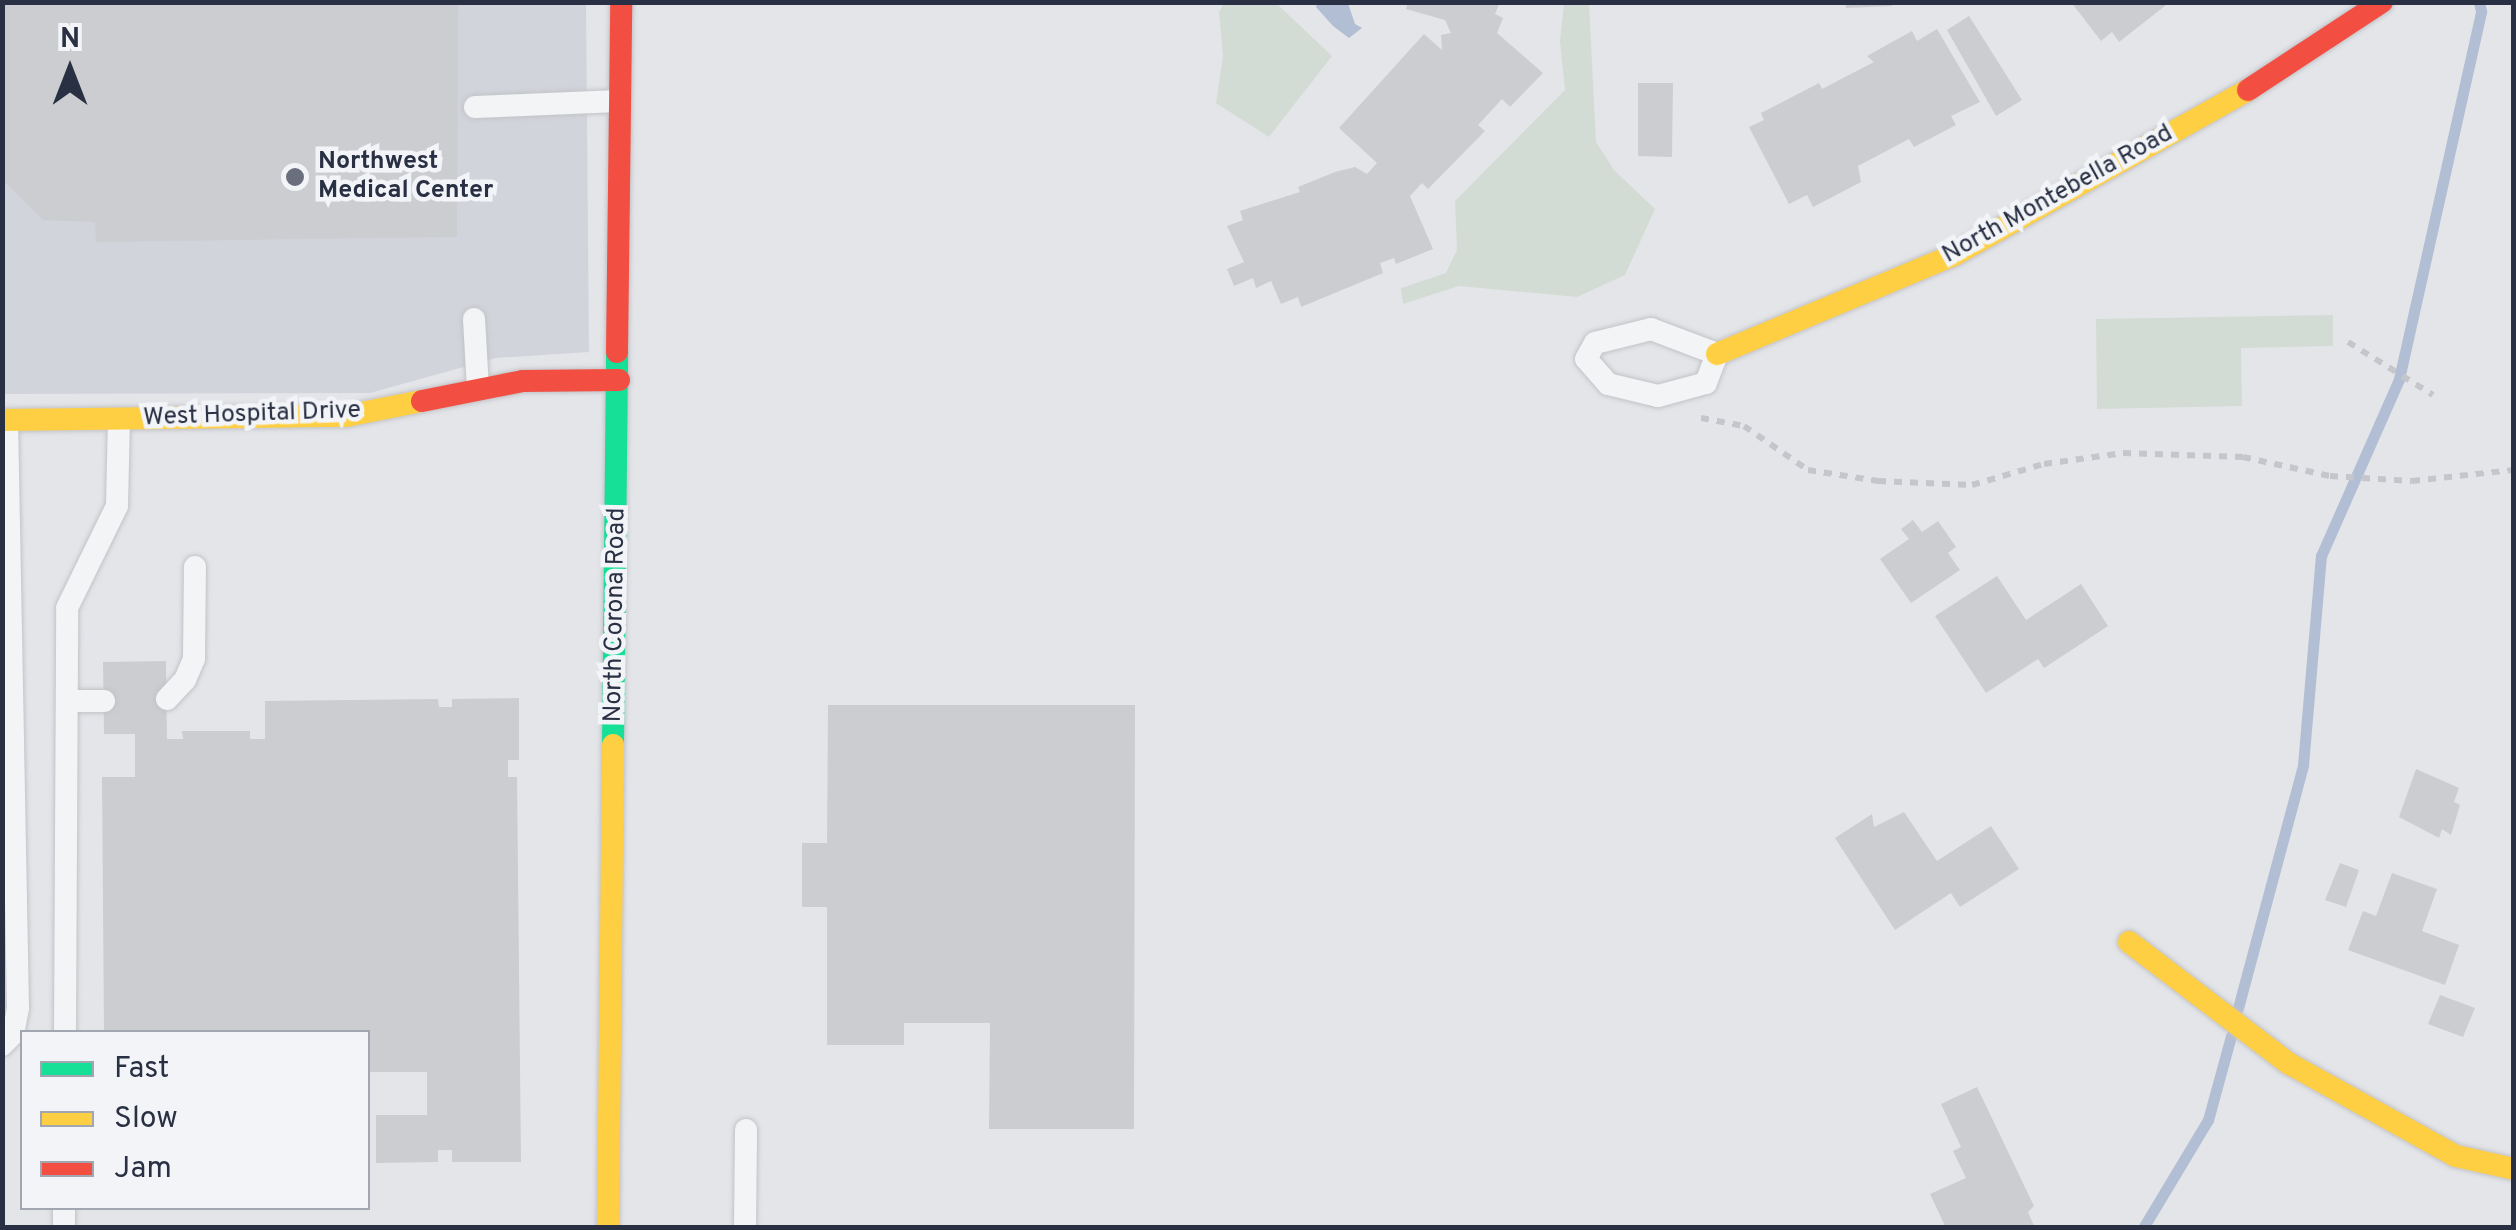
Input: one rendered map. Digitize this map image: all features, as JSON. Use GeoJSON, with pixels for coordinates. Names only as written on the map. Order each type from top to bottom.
{"type":"FeatureCollection","features":[{"type":"Feature","properties":{"kind":"street","name":"North Corona Road"},"geometry":{"type":"LineString","coordinates":[[608,1228],[621,2]]}},
{"type":"Feature","properties":{"kind":"street","name":"North Montebella Road"},"geometry":{"type":"LineString","coordinates":[[1717,354],[1954,255],[2264,81],[2382,2]]}},
{"type":"Feature","properties":{"kind":"street","name":"West Hospital Drive"},"geometry":{"type":"LineString","coordinates":[[5,420],[346,416],[523,381],[619,380]]}},
{"type":"Feature","properties":{"kind":"street"},"geometry":{"type":"LineString","coordinates":[[2129,942],[2288,1063],[2456,1156],[2514,1169]]}},
{"type":"Feature","properties":{"kind":"lane"},"geometry":{"type":"LineString","coordinates":[[475,107],[619,100]]}},
{"type":"Feature","properties":{"kind":"lane"},"geometry":{"type":"LineString","coordinates":[[474,318],[478,388]]}},
{"type":"Feature","properties":{"kind":"lane"},"geometry":{"type":"LineString","coordinates":[[1651,329],[1717,354],[1706,382],[1658,396],[1608,384],[1586,359],[1595,343],[1651,329]]}},
{"type":"Feature","properties":{"kind":"lane"},"geometry":{"type":"LineString","coordinates":[[65,1030],[68,608],[118,506],[119,419]]}},
{"type":"Feature","properties":{"kind":"lane"},"geometry":{"type":"LineString","coordinates":[[2,1046],[13,1034],[18,1008],[5,420]]}},
{"type":"Feature","properties":{"kind":"lane"},"geometry":{"type":"LineString","coordinates":[[167,699],[185,680],[194,659],[195,567]]}},
{"type":"Feature","properties":{"kind":"lane"},"geometry":{"type":"LineString","coordinates":[[67,702],[104,701]]}},
{"type":"Feature","properties":{"kind":"lane"},"geometry":{"type":"LineString","coordinates":[[745,1228],[746,1130]]}},
{"type":"Feature","properties":{"kind":"path"},"geometry":{"type":"LineString","coordinates":[[2348,342],[2433,395]]}},
{"type":"Feature","properties":{"kind":"path"},"geometry":{"type":"LineString","coordinates":[[1658,396],[1680,417],[1727,419],[1744,426],[1808,470],[1878,481],[1972,485],[2044,464],[2123,453],[2243,457],[2330,476],[2412,482],[2514,470]]}},
{"type":"Feature","properties":{"kind":"shaded area","name":"Northwest Medical Center"},"geometry":{"type":"Polygon","coordinates":[[[2,3],[586,3],[589,352],[496,358],[370,393],[3,394],[2,3]]]}},
{"type":"Feature","properties":{"kind":"shaded area"},"geometry":{"type":"Polygon","coordinates":[[[1224,3],[1276,3],[1332,56],[1269,137],[1216,103],[1223,56],[1219,12],[1224,3]]]}},
{"type":"Feature","properties":{"kind":"shaded area"},"geometry":{"type":"Polygon","coordinates":[[[1564,3],[1589,3],[1596,142],[1614,170],[1655,209],[1625,275],[1577,297],[1459,286],[1403,304],[1401,288],[1446,273],[1457,250],[1455,201],[1565,90],[1560,41],[1564,3]]]}},
{"type":"Feature","properties":{"kind":"shaded area"},"geometry":{"type":"Polygon","coordinates":[[[2333,315],[2333,346],[2241,348],[2242,406],[2097,409],[2096,319],[2333,315]]]}},
{"type":"Feature","properties":{"kind":"water"},"geometry":{"type":"Polygon","coordinates":[[[1318,2],[1348,3],[1355,24],[1362,28],[1349,38],[1316,7],[1318,2]]]}},
{"type":"Feature","properties":{"kind":"building"},"geometry":{"type":"Polygon","coordinates":[[[2,2],[458,2],[457,237],[96,242],[95,222],[43,220],[2,179],[2,2]]]}},
{"type":"Feature","properties":{"kind":"building"},"geometry":{"type":"Polygon","coordinates":[[[1408,2],[1500,2],[1495,14],[1503,18],[1497,33],[1543,73],[1510,107],[1502,99],[1478,125],[1485,131],[1428,189],[1422,183],[1410,196],[1433,249],[1396,264],[1394,258],[1380,263],[1383,273],[1301,307],[1298,297],[1281,304],[1271,281],[1256,288],[1253,278],[1234,286],[1227,269],[1244,262],[1227,226],[1243,220],[1240,211],[1300,192],[1298,187],[1335,172],[1355,167],[1367,174],[1377,163],[1339,128],[1424,34],[1442,50],[1441,35],[1451,33],[1445,20],[1406,9],[1408,2]]]}},
{"type":"Feature","properties":{"kind":"building"},"geometry":{"type":"Polygon","coordinates":[[[1846,2],[1892,2],[1892,6],[1846,8],[1846,2]]]}},
{"type":"Feature","properties":{"kind":"building"},"geometry":{"type":"Polygon","coordinates":[[[2071,2],[2170,2],[2119,42],[2112,32],[2101,41],[2071,2]]]}},
{"type":"Feature","properties":{"kind":"building"},"geometry":{"type":"Polygon","coordinates":[[[1969,16],[2022,100],[1996,116],[1947,30],[1969,16]]]}},
{"type":"Feature","properties":{"kind":"building"},"geometry":{"type":"Polygon","coordinates":[[[1937,29],[1980,102],[1951,116],[1956,125],[1914,147],[1909,139],[1858,166],[1861,182],[1813,207],[1807,195],[1789,204],[1749,127],[1764,120],[1761,113],[1819,83],[1822,89],[1874,62],[1867,56],[1912,31],[1917,41],[1937,29]]]}},
{"type":"Feature","properties":{"kind":"building"},"geometry":{"type":"Polygon","coordinates":[[[1638,83],[1673,83],[1672,157],[1638,156],[1638,83]]]}},
{"type":"Feature","properties":{"kind":"building"},"geometry":{"type":"Polygon","coordinates":[[[1913,520],[1922,532],[1938,521],[1956,547],[1948,553],[1960,570],[1911,603],[1880,559],[1909,539],[1901,529],[1913,520]]]}},
{"type":"Feature","properties":{"kind":"building"},"geometry":{"type":"Polygon","coordinates":[[[1997,576],[2026,620],[2081,584],[2108,626],[2044,668],[2038,659],[1986,693],[1935,616],[1997,576]]]}},
{"type":"Feature","properties":{"kind":"building"},"geometry":{"type":"Polygon","coordinates":[[[166,661],[167,739],[183,739],[182,731],[250,731],[250,739],[265,739],[265,701],[438,699],[439,707],[452,707],[452,699],[519,698],[519,760],[508,760],[508,777],[517,777],[521,1162],[452,1162],[452,1150],[438,1150],[438,1162],[376,1163],[376,1115],[427,1115],[427,1072],[370,1072],[370,1030],[104,1030],[102,777],[135,777],[135,734],[104,734],[103,662],[166,661]]]}},
{"type":"Feature","properties":{"kind":"building"},"geometry":{"type":"Polygon","coordinates":[[[828,705],[1135,705],[1134,1129],[989,1129],[990,1023],[904,1023],[904,1045],[827,1045],[827,907],[802,907],[802,843],[827,843],[828,705]]]}},
{"type":"Feature","properties":{"kind":"building"},"geometry":{"type":"Polygon","coordinates":[[[2416,769],[2459,788],[2454,802],[2460,805],[2451,835],[2442,829],[2439,838],[2399,817],[2416,769]]]}},
{"type":"Feature","properties":{"kind":"building"},"geometry":{"type":"Polygon","coordinates":[[[1904,812],[1937,861],[1991,826],[2019,869],[1960,907],[1951,893],[1895,930],[1835,838],[1872,814],[1874,827],[1904,812]]]}},
{"type":"Feature","properties":{"kind":"building"},"geometry":{"type":"Polygon","coordinates":[[[2340,863],[2359,870],[2346,907],[2325,900],[2340,863]]]}},
{"type":"Feature","properties":{"kind":"building"},"geometry":{"type":"Polygon","coordinates":[[[2392,873],[2437,889],[2422,931],[2459,945],[2445,985],[2348,950],[2363,911],[2376,916],[2392,873]]]}},
{"type":"Feature","properties":{"kind":"building"},"geometry":{"type":"Polygon","coordinates":[[[2440,995],[2475,1008],[2463,1037],[2428,1024],[2440,995]]]}},
{"type":"Feature","properties":{"kind":"building"},"geometry":{"type":"Polygon","coordinates":[[[1977,1087],[2034,1206],[2028,1212],[2035,1228],[1946,1228],[1930,1194],[1966,1178],[1953,1151],[1961,1147],[1941,1104],[1977,1087]]]}},
{"type":"Feature","properties":{"kind":"waterway"},"geometry":{"type":"LineString","coordinates":[[2238,1008],[2303,765],[2321,556],[2399,379],[2481,11],[2479,2]]}},
{"type":"Feature","properties":{"kind":"waterway"},"geometry":{"type":"LineString","coordinates":[[2143,1228],[2208,1120],[2231,1036]]}},
{"type":"Feature","properties":{"kind":"traffic: fast"},"geometry":{"type":"LineString","coordinates":[[613,745],[617,352]]}},
{"type":"Feature","properties":{"kind":"traffic: slow"},"geometry":{"type":"LineString","coordinates":[[1717,354],[1954,255],[2248,90]]}},
{"type":"Feature","properties":{"kind":"traffic: slow"},"geometry":{"type":"LineString","coordinates":[[2,420],[346,416],[422,401]]}},
{"type":"Feature","properties":{"kind":"traffic: slow"},"geometry":{"type":"LineString","coordinates":[[608,1228],[613,745]]}},
{"type":"Feature","properties":{"kind":"traffic: slow"},"geometry":{"type":"LineString","coordinates":[[2129,942],[2288,1063],[2456,1156],[2514,1169]]}},
{"type":"Feature","properties":{"kind":"traffic: jam"},"geometry":{"type":"LineString","coordinates":[[617,352],[621,2]]}},
{"type":"Feature","properties":{"kind":"traffic: jam"},"geometry":{"type":"LineString","coordinates":[[2248,90],[2382,2]]}},
{"type":"Feature","properties":{"kind":"traffic: jam"},"geometry":{"type":"LineString","coordinates":[[422,401],[523,381],[619,380]]}},
{"type":"Feature","properties":{"kind":"place","name":"Northwest Medical Center"},"geometry":{"type":"Point","coordinates":[295,177]}}]}
